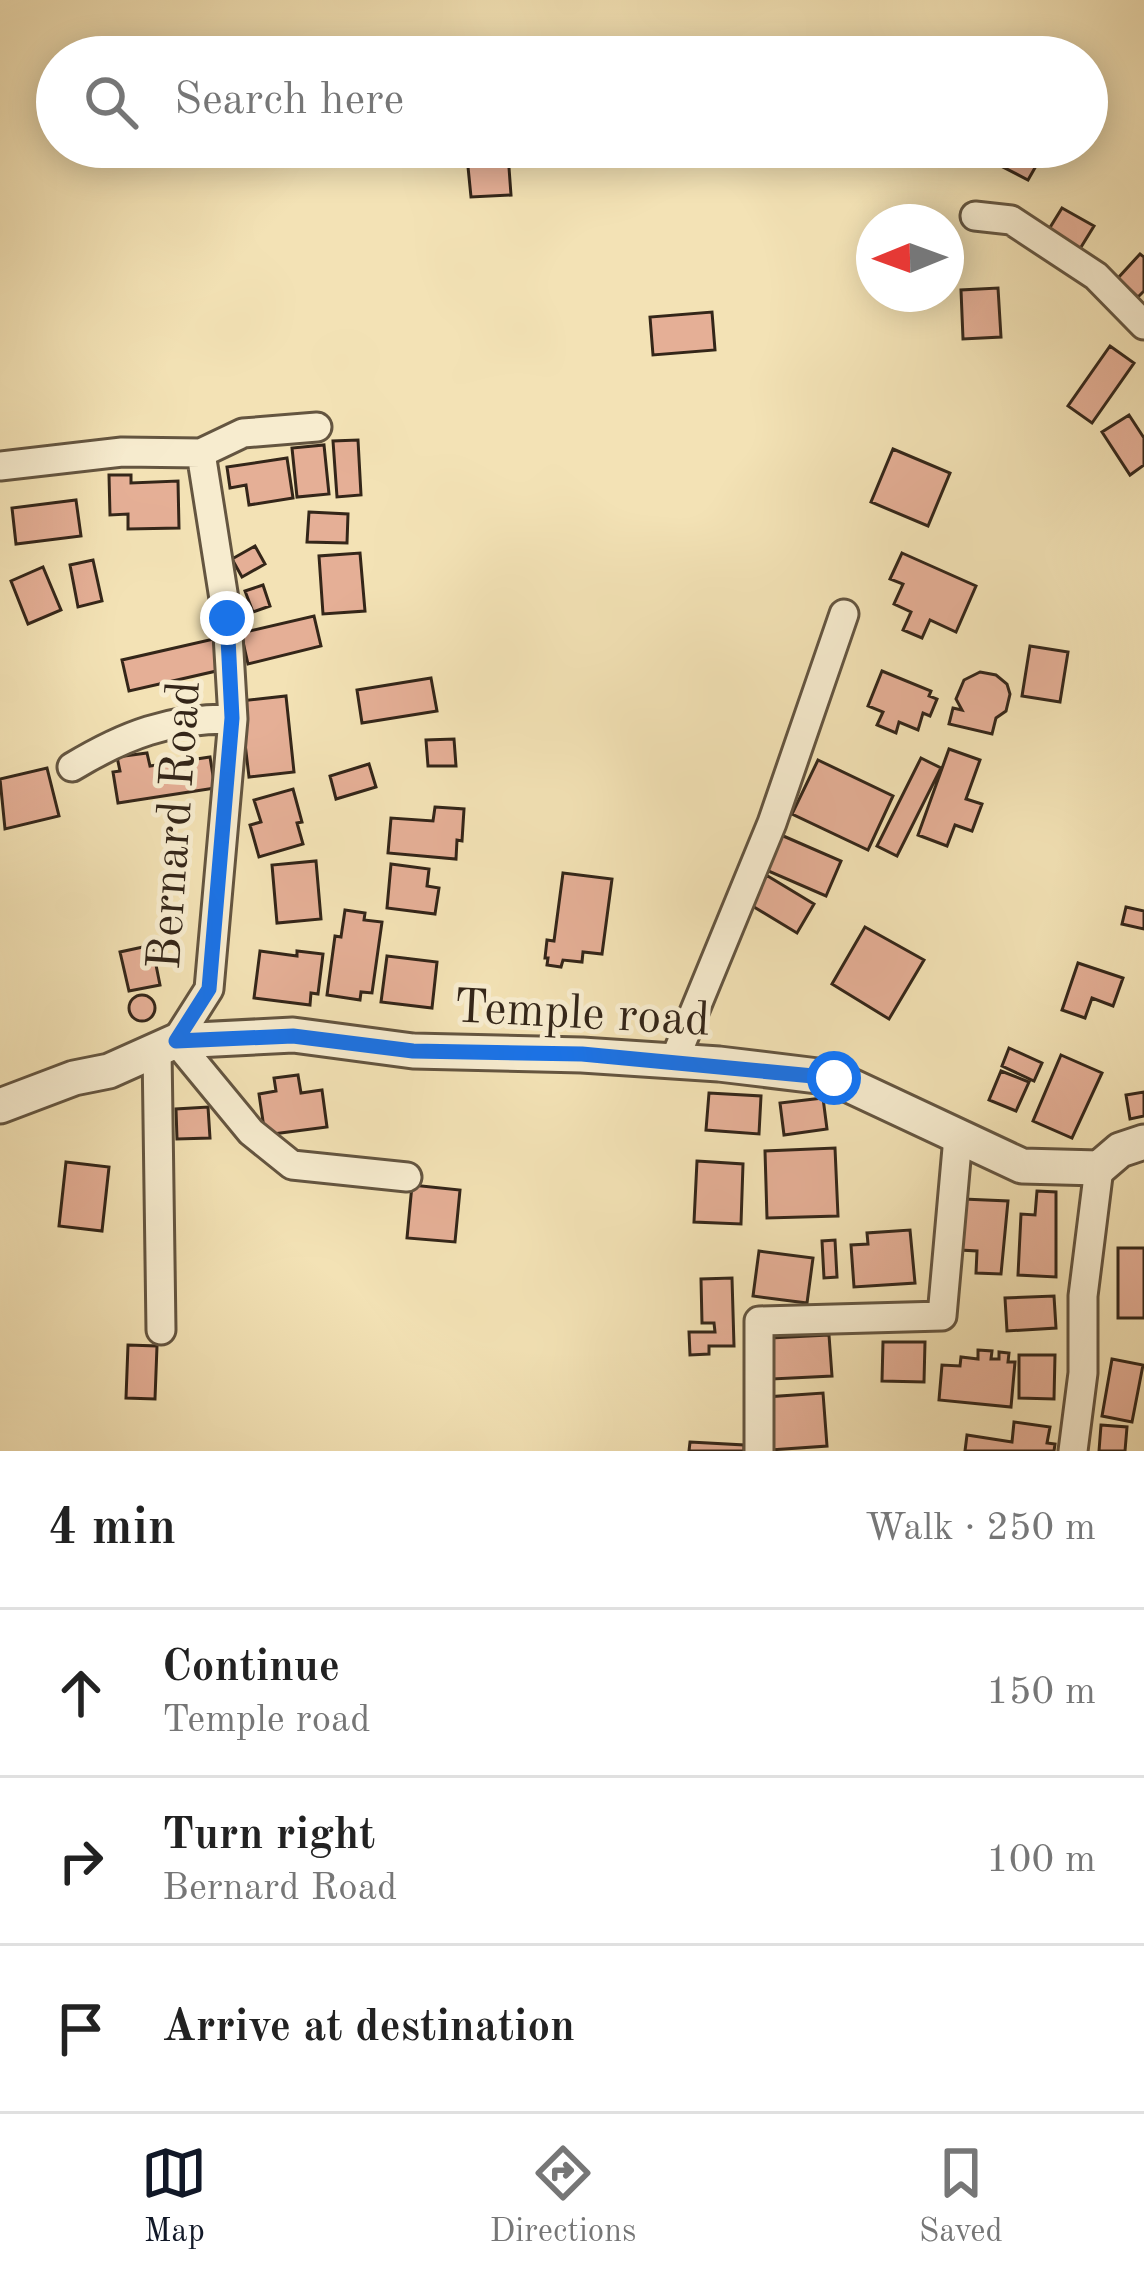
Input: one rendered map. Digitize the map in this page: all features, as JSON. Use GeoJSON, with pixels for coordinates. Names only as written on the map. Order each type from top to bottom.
{"type":"FeatureCollection","features":[{"type":"Feature","properties":{"kind":"street"},"geometry":{"type":"LineString","coordinates":[[975,216],[1011,220],[1096,276],[1144,325]]}},
{"type":"Feature","properties":{"kind":"street"},"geometry":{"type":"LineString","coordinates":[[0,466],[122,452],[201,454],[243,434],[316,427]]}},
{"type":"Feature","properties":{"kind":"street","name":"Bernard Road"},"geometry":{"type":"LineString","coordinates":[[201,454],[227,618],[232,718],[209,989],[167,1045],[251,1132],[292,1165],[407,1177]]}},
{"type":"Feature","properties":{"kind":"street"},"geometry":{"type":"LineString","coordinates":[[674,1061],[772,824],[844,614]]}},
{"type":"Feature","properties":{"kind":"street"},"geometry":{"type":"LineString","coordinates":[[72,767],[137,733],[190,718],[232,718]]}},
{"type":"Feature","properties":{"kind":"street","name":"Temple road"},"geometry":{"type":"LineString","coordinates":[[0,1106],[74,1078],[109,1071],[167,1045],[293,1036],[413,1051],[582,1054],[834,1078],[1022,1166],[1099,1168]]}},
{"type":"Feature","properties":{"kind":"street"},"geometry":{"type":"LineString","coordinates":[[161,1330],[167,1045]]}},
{"type":"Feature","properties":{"kind":"street"},"geometry":{"type":"LineString","coordinates":[[760,1451],[760,1321],[942,1316],[958,1137]]}},
{"type":"Feature","properties":{"kind":"street"},"geometry":{"type":"LineString","coordinates":[[1072,1451],[1082,1373],[1083,1296],[1099,1168],[1120,1150],[1144,1142]]}},
{"type":"Feature","properties":{"kind":"building"},"geometry":{"type":"Polygon","coordinates":[[[468,168],[509,168],[511,195],[471,197],[468,168]]]}},
{"type":"Feature","properties":{"kind":"building"},"geometry":{"type":"Polygon","coordinates":[[[1005,168],[1035,168],[1028,180],[1005,168]]]}},
{"type":"Feature","properties":{"kind":"building"},"geometry":{"type":"Polygon","coordinates":[[[1062,208],[1094,226],[1078,252],[1046,234],[1062,208]]]}},
{"type":"Feature","properties":{"kind":"building"},"geometry":{"type":"Polygon","coordinates":[[[1140,254],[1144,257],[1144,291],[1138,297],[1118,278],[1140,254]]]}},
{"type":"Feature","properties":{"kind":"building"},"geometry":{"type":"Polygon","coordinates":[[[998,288],[1001,337],[963,339],[964,290],[998,288]]]}},
{"type":"Feature","properties":{"kind":"building"},"geometry":{"type":"Polygon","coordinates":[[[712,312],[715,350],[653,355],[650,317],[712,312]]]}},
{"type":"Feature","properties":{"kind":"building"},"geometry":{"type":"Polygon","coordinates":[[[1110,346],[1134,363],[1092,423],[1068,406],[1110,346]]]}},
{"type":"Feature","properties":{"kind":"building"},"geometry":{"type":"Polygon","coordinates":[[[1129,415],[1144,438],[1144,465],[1130,475],[1102,432],[1129,415]]]}},
{"type":"Feature","properties":{"kind":"building"},"geometry":{"type":"Polygon","coordinates":[[[358,440],[361,495],[337,497],[333,441],[358,440]]]}},
{"type":"Feature","properties":{"kind":"building"},"geometry":{"type":"Polygon","coordinates":[[[324,445],[329,494],[297,497],[292,448],[324,445]]]}},
{"type":"Feature","properties":{"kind":"building"},"geometry":{"type":"Polygon","coordinates":[[[893,449],[950,473],[928,526],[871,502],[893,449]]]}},
{"type":"Feature","properties":{"kind":"building"},"geometry":{"type":"Polygon","coordinates":[[[287,458],[293,498],[249,505],[246,485],[230,488],[227,467],[287,458]]]}},
{"type":"Feature","properties":{"kind":"building"},"geometry":{"type":"Polygon","coordinates":[[[109,475],[131,475],[131,483],[178,481],[179,528],[128,529],[128,514],[110,515],[109,475]]]}},
{"type":"Feature","properties":{"kind":"building"},"geometry":{"type":"Polygon","coordinates":[[[76,500],[81,536],[16,544],[12,508],[76,500]]]}},
{"type":"Feature","properties":{"kind":"building"},"geometry":{"type":"Polygon","coordinates":[[[309,512],[348,514],[347,543],[307,542],[309,512]]]}},
{"type":"Feature","properties":{"kind":"building"},"geometry":{"type":"Polygon","coordinates":[[[255,546],[265,564],[242,577],[232,559],[255,546]]]}},
{"type":"Feature","properties":{"kind":"building"},"geometry":{"type":"Polygon","coordinates":[[[360,553],[365,611],[323,614],[319,556],[360,553]]]}},
{"type":"Feature","properties":{"kind":"building"},"geometry":{"type":"Polygon","coordinates":[[[902,553],[976,586],[956,632],[930,620],[922,638],[903,630],[911,612],[894,604],[903,584],[890,579],[902,553]]]}},
{"type":"Feature","properties":{"kind":"building"},"geometry":{"type":"Polygon","coordinates":[[[93,560],[102,601],[78,607],[70,565],[93,560]]]}},
{"type":"Feature","properties":{"kind":"building"},"geometry":{"type":"Polygon","coordinates":[[[43,567],[61,610],[28,624],[11,581],[43,567]]]}},
{"type":"Feature","properties":{"kind":"building"},"geometry":{"type":"Polygon","coordinates":[[[263,585],[270,606],[253,612],[245,591],[263,585]]]}},
{"type":"Feature","properties":{"kind":"building"},"geometry":{"type":"Polygon","coordinates":[[[314,616],[321,646],[248,664],[241,633],[314,616]]]}},
{"type":"Feature","properties":{"kind":"building"},"geometry":{"type":"Polygon","coordinates":[[[218,638],[225,669],[129,691],[122,660],[218,638]]]}},
{"type":"Feature","properties":{"kind":"building"},"geometry":{"type":"Polygon","coordinates":[[[1030,646],[1068,652],[1060,702],[1022,696],[1030,646]]]}},
{"type":"Feature","properties":{"kind":"building"},"geometry":{"type":"Polygon","coordinates":[[[882,671],[931,691],[929,696],[937,699],[930,716],[923,713],[918,730],[899,722],[896,733],[877,725],[883,712],[868,706],[882,671]]]}},
{"type":"Feature","properties":{"kind":"building"},"geometry":{"type":"Polygon","coordinates":[[[980,672],[996,675],[1010,694],[992,734],[949,724],[953,708],[962,710],[956,699],[964,680],[980,672]]]}},
{"type":"Feature","properties":{"kind":"building"},"geometry":{"type":"Polygon","coordinates":[[[431,678],[437,711],[362,723],[357,690],[431,678]]]}},
{"type":"Feature","properties":{"kind":"building"},"geometry":{"type":"Polygon","coordinates":[[[286,696],[294,772],[249,777],[240,701],[286,696]]]}},
{"type":"Feature","properties":{"kind":"building"},"geometry":{"type":"Polygon","coordinates":[[[454,739],[456,766],[428,766],[426,740],[454,739]]]}},
{"type":"Feature","properties":{"kind":"building"},"geometry":{"type":"Polygon","coordinates":[[[949,749],[980,760],[966,799],[982,804],[972,831],[955,825],[947,846],[918,835],[949,749]]]}},
{"type":"Feature","properties":{"kind":"building"},"geometry":{"type":"Polygon","coordinates":[[[147,753],[150,766],[210,757],[215,788],[118,803],[113,772],[120,771],[117,757],[147,753]]]}},
{"type":"Feature","properties":{"kind":"building"},"geometry":{"type":"Polygon","coordinates":[[[921,758],[941,768],[897,856],[877,846],[921,758]]]}},
{"type":"Feature","properties":{"kind":"building"},"geometry":{"type":"Polygon","coordinates":[[[818,760],[893,796],[868,850],[792,814],[818,760]]]}},
{"type":"Feature","properties":{"kind":"building"},"geometry":{"type":"Polygon","coordinates":[[[369,764],[376,787],[336,799],[330,776],[369,764]]]}},
{"type":"Feature","properties":{"kind":"building"},"geometry":{"type":"Polygon","coordinates":[[[47,768],[59,816],[5,829],[0,779],[47,768]]]}},
{"type":"Feature","properties":{"kind":"building"},"geometry":{"type":"Polygon","coordinates":[[[293,789],[303,844],[259,857],[250,825],[261,822],[254,800],[293,789]]]}},
{"type":"Feature","properties":{"kind":"building"},"geometry":{"type":"Polygon","coordinates":[[[435,807],[464,809],[456,859],[388,853],[391,818],[433,821],[435,807]]]}},
{"type":"Feature","properties":{"kind":"building"},"geometry":{"type":"Polygon","coordinates":[[[781,835],[841,861],[826,896],[766,870],[781,835]]]}},
{"type":"Feature","properties":{"kind":"building"},"geometry":{"type":"Polygon","coordinates":[[[316,861],[321,919],[277,923],[272,865],[316,861]]]}},
{"type":"Feature","properties":{"kind":"building"},"geometry":{"type":"Polygon","coordinates":[[[391,864],[429,869],[427,886],[439,888],[435,914],[387,908],[391,864]]]}},
{"type":"Feature","properties":{"kind":"building"},"geometry":{"type":"Polygon","coordinates":[[[563,873],[612,879],[602,954],[583,952],[582,962],[563,960],[561,967],[547,965],[545,958],[547,940],[554,941],[563,873]]]}},
{"type":"Feature","properties":{"kind":"building"},"geometry":{"type":"Polygon","coordinates":[[[766,875],[814,904],[797,933],[749,904],[766,875]]]}},
{"type":"Feature","properties":{"kind":"building"},"geometry":{"type":"Polygon","coordinates":[[[1126,907],[1144,911],[1144,929],[1122,924],[1126,907]]]}},
{"type":"Feature","properties":{"kind":"building"},"geometry":{"type":"Polygon","coordinates":[[[345,910],[365,913],[364,920],[382,922],[372,993],[361,992],[360,1000],[327,995],[335,936],[341,937],[345,910]]]}},
{"type":"Feature","properties":{"kind":"building"},"geometry":{"type":"Polygon","coordinates":[[[865,927],[924,960],[889,1019],[832,984],[865,927]]]}},
{"type":"Feature","properties":{"kind":"building"},"geometry":{"type":"Polygon","coordinates":[[[152,945],[160,985],[129,991],[120,952],[152,945]]]}},
{"type":"Feature","properties":{"kind":"building"},"geometry":{"type":"Polygon","coordinates":[[[260,951],[323,954],[318,994],[311,993],[310,1005],[254,998],[260,951]]]}},
{"type":"Feature","properties":{"kind":"building"},"geometry":{"type":"Polygon","coordinates":[[[387,956],[437,962],[432,1008],[381,1002],[387,956]]]}},
{"type":"Feature","properties":{"kind":"building"},"geometry":{"type":"Polygon","coordinates":[[[1078,963],[1123,978],[1113,1006],[1092,998],[1085,1018],[1062,1010],[1078,963]]]}},
{"type":"Feature","properties":{"kind":"building"},"geometry":{"type":"Polygon","coordinates":[[[142,995],[155,1008],[142,1021],[129,1008],[142,995]]]}},
{"type":"Feature","properties":{"kind":"building"},"geometry":{"type":"Polygon","coordinates":[[[1009,1048],[1042,1063],[1034,1081],[1002,1066],[1009,1048]]]}},
{"type":"Feature","properties":{"kind":"building"},"geometry":{"type":"Polygon","coordinates":[[[1061,1055],[1102,1073],[1072,1138],[1033,1121],[1061,1055]]]}},
{"type":"Feature","properties":{"kind":"building"},"geometry":{"type":"Polygon","coordinates":[[[1001,1071],[1029,1082],[1016,1111],[989,1100],[1001,1071]]]}},
{"type":"Feature","properties":{"kind":"building"},"geometry":{"type":"Polygon","coordinates":[[[298,1075],[301,1093],[322,1090],[327,1127],[265,1135],[259,1094],[276,1091],[274,1078],[298,1075]]]}},
{"type":"Feature","properties":{"kind":"building"},"geometry":{"type":"Polygon","coordinates":[[[1144,1092],[1144,1116],[1130,1119],[1126,1095],[1144,1092]]]}},
{"type":"Feature","properties":{"kind":"building"},"geometry":{"type":"Polygon","coordinates":[[[709,1093],[761,1096],[759,1134],[706,1130],[709,1093]]]}},
{"type":"Feature","properties":{"kind":"building"},"geometry":{"type":"Polygon","coordinates":[[[823,1098],[827,1129],[784,1135],[780,1103],[823,1098]]]}},
{"type":"Feature","properties":{"kind":"building"},"geometry":{"type":"Polygon","coordinates":[[[208,1107],[210,1138],[177,1139],[176,1109],[208,1107]]]}},
{"type":"Feature","properties":{"kind":"building"},"geometry":{"type":"Polygon","coordinates":[[[835,1148],[838,1216],[767,1218],[765,1151],[835,1148]]]}},
{"type":"Feature","properties":{"kind":"building"},"geometry":{"type":"Polygon","coordinates":[[[697,1161],[743,1164],[741,1224],[694,1222],[697,1161]]]}},
{"type":"Feature","properties":{"kind":"building"},"geometry":{"type":"Polygon","coordinates":[[[66,1162],[109,1167],[102,1231],[59,1226],[66,1162]]]}},
{"type":"Feature","properties":{"kind":"building"},"geometry":{"type":"Polygon","coordinates":[[[412,1185],[460,1190],[455,1242],[407,1238],[412,1185]]]}},
{"type":"Feature","properties":{"kind":"building"},"geometry":{"type":"Polygon","coordinates":[[[1037,1191],[1056,1192],[1056,1277],[1018,1275],[1021,1214],[1035,1215],[1037,1191]]]}},
{"type":"Feature","properties":{"kind":"building"},"geometry":{"type":"Polygon","coordinates":[[[963,1199],[1008,1201],[1001,1274],[976,1273],[977,1251],[960,1250],[963,1199]]]}},
{"type":"Feature","properties":{"kind":"building"},"geometry":{"type":"Polygon","coordinates":[[[910,1230],[915,1283],[854,1287],[851,1245],[868,1244],[867,1233],[910,1230]]]}},
{"type":"Feature","properties":{"kind":"building"},"geometry":{"type":"Polygon","coordinates":[[[835,1240],[837,1277],[824,1278],[822,1241],[835,1240]]]}},
{"type":"Feature","properties":{"kind":"building"},"geometry":{"type":"Polygon","coordinates":[[[1118,1248],[1144,1248],[1144,1318],[1118,1318],[1118,1248]]]}},
{"type":"Feature","properties":{"kind":"building"},"geometry":{"type":"Polygon","coordinates":[[[759,1251],[813,1258],[807,1303],[753,1296],[759,1251]]]}},
{"type":"Feature","properties":{"kind":"building"},"geometry":{"type":"Polygon","coordinates":[[[732,1278],[734,1346],[709,1346],[709,1354],[690,1355],[689,1332],[715,1332],[714,1323],[702,1323],[701,1279],[732,1278]]]}},
{"type":"Feature","properties":{"kind":"building"},"geometry":{"type":"Polygon","coordinates":[[[1054,1296],[1056,1328],[1007,1331],[1005,1298],[1054,1296]]]}},
{"type":"Feature","properties":{"kind":"building"},"geometry":{"type":"Polygon","coordinates":[[[829,1335],[832,1376],[772,1379],[770,1338],[829,1335]]]}},
{"type":"Feature","properties":{"kind":"building"},"geometry":{"type":"Polygon","coordinates":[[[883,1342],[925,1342],[924,1382],[882,1381],[883,1342]]]}},
{"type":"Feature","properties":{"kind":"building"},"geometry":{"type":"Polygon","coordinates":[[[128,1345],[157,1346],[155,1399],[126,1398],[128,1345]]]}},
{"type":"Feature","properties":{"kind":"building"},"geometry":{"type":"Polygon","coordinates":[[[978,1350],[992,1351],[991,1359],[999,1359],[999,1352],[1009,1353],[1008,1362],[1015,1362],[1011,1407],[939,1400],[942,1365],[960,1366],[961,1357],[978,1359],[978,1350]]]}},
{"type":"Feature","properties":{"kind":"building"},"geometry":{"type":"Polygon","coordinates":[[[1019,1355],[1055,1355],[1054,1399],[1019,1398],[1019,1355]]]}},
{"type":"Feature","properties":{"kind":"building"},"geometry":{"type":"Polygon","coordinates":[[[1112,1359],[1143,1365],[1132,1422],[1102,1416],[1112,1359]]]}},
{"type":"Feature","properties":{"kind":"building"},"geometry":{"type":"Polygon","coordinates":[[[823,1393],[827,1446],[770,1450],[766,1397],[823,1393]]]}},
{"type":"Feature","properties":{"kind":"building"},"geometry":{"type":"Polygon","coordinates":[[[1014,1422],[1050,1427],[1047,1443],[1055,1444],[1054,1451],[965,1451],[967,1435],[1012,1442],[1014,1422]]]}},
{"type":"Feature","properties":{"kind":"building"},"geometry":{"type":"Polygon","coordinates":[[[1101,1425],[1127,1427],[1125,1451],[1099,1451],[1101,1425]]]}},
{"type":"Feature","properties":{"kind":"building"},"geometry":{"type":"Polygon","coordinates":[[[690,1442],[744,1445],[744,1451],[689,1451],[690,1442]]]}},
{"type":"Feature","properties":{"kind":"route"},"geometry":{"type":"LineString","coordinates":[[227,618],[232,718],[209,989],[176,1041],[293,1036],[413,1051],[582,1054],[834,1078]]}}]}
